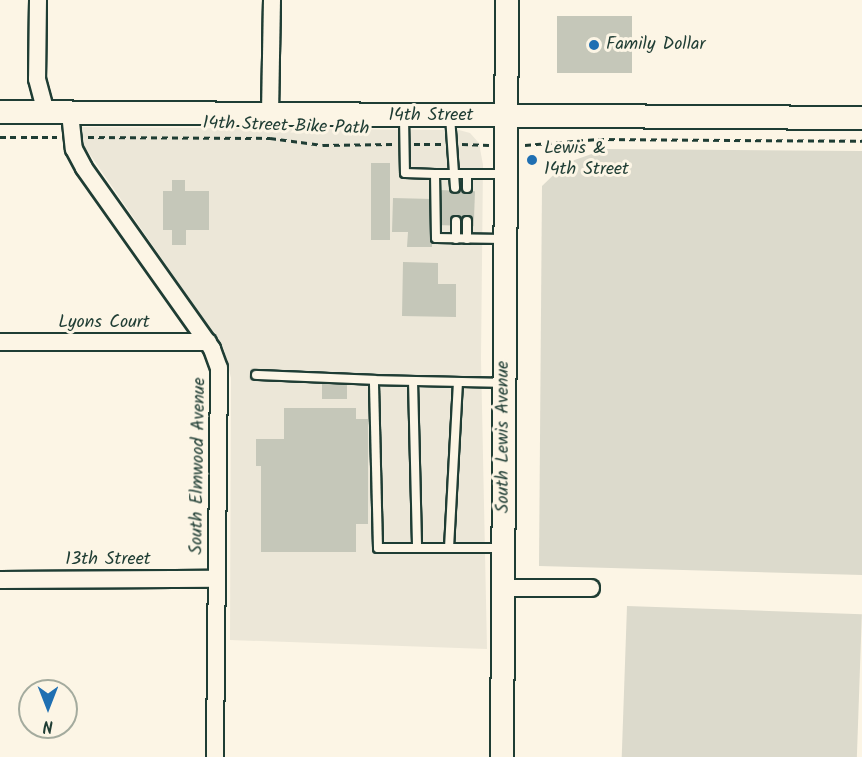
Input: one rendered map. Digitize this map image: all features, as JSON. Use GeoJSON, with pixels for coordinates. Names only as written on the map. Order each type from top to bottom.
{"type":"FeatureCollection","features":[{"type":"Feature","properties":{"kind":"street"},"geometry":{"type":"LineString","coordinates":[[38,0],[37,79],[46,112]]}},
{"type":"Feature","properties":{"kind":"street"},"geometry":{"type":"LineString","coordinates":[[270,114],[272,0]]}},
{"type":"Feature","properties":{"kind":"street","name":"South Lewis Avenue"},"geometry":{"type":"LineString","coordinates":[[501,757],[507,0]]}},
{"type":"Feature","properties":{"kind":"street","name":"14th Street"},"geometry":{"type":"LineString","coordinates":[[0,112],[862,118]]}},
{"type":"Feature","properties":{"kind":"street","name":"South Elmwood Avenue"},"geometry":{"type":"LineString","coordinates":[[70,113],[74,149],[84,168],[208,342],[219,368],[215,757]]}},
{"type":"Feature","properties":{"kind":"street","name":"Lyons Court"},"geometry":{"type":"LineString","coordinates":[[0,342],[208,342]]}},
{"type":"Feature","properties":{"kind":"street","name":"13th Street"},"geometry":{"type":"LineString","coordinates":[[0,580],[217,579]]}},
{"type":"Feature","properties":{"kind":"street"},"geometry":{"type":"LineString","coordinates":[[503,588],[591,588]]}},
{"type":"Feature","properties":{"kind":"lane"},"geometry":{"type":"LineString","coordinates":[[405,115],[405,173],[506,174]]}},
{"type":"Feature","properties":{"kind":"lane"},"geometry":{"type":"LineString","coordinates":[[450,116],[449,144],[455,174],[455,188]]}},
{"type":"Feature","properties":{"kind":"lane"},"geometry":{"type":"LineString","coordinates":[[435,174],[436,238],[505,239]]}},
{"type":"Feature","properties":{"kind":"lane"},"geometry":{"type":"LineString","coordinates":[[467,174],[467,188]]}},
{"type":"Feature","properties":{"kind":"lane"},"geometry":{"type":"LineString","coordinates":[[456,221],[456,239]]}},
{"type":"Feature","properties":{"kind":"lane"},"geometry":{"type":"LineString","coordinates":[[467,221],[467,239]]}},
{"type":"Feature","properties":{"kind":"lane"},"geometry":{"type":"LineString","coordinates":[[256,375],[504,383]]}},
{"type":"Feature","properties":{"kind":"lane"},"geometry":{"type":"LineString","coordinates":[[374,380],[378,548],[503,548]]}},
{"type":"Feature","properties":{"kind":"lane"},"geometry":{"type":"LineString","coordinates":[[413,381],[417,548]]}},
{"type":"Feature","properties":{"kind":"lane"},"geometry":{"type":"LineString","coordinates":[[449,548],[458,382]]}},
{"type":"Feature","properties":{"kind":"path"},"geometry":{"type":"LineString","coordinates":[[0,137],[51,137]]}},
{"type":"Feature","properties":{"kind":"path","name":"14th Street Bike Path"},"geometry":{"type":"LineString","coordinates":[[92,137],[270,138],[323,145],[479,144]]}},
{"type":"Feature","properties":{"kind":"path"},"geometry":{"type":"LineString","coordinates":[[543,146],[598,139],[862,141]]}},
{"type":"Feature","properties":{"kind":"shaded area"},"geometry":{"type":"Polygon","coordinates":[[[71,127],[459,130],[470,133],[479,143],[483,165],[481,359],[487,649],[230,640],[231,378],[224,349],[71,127]]]}},
{"type":"Feature","properties":{"kind":"shaded area"},"geometry":{"type":"Polygon","coordinates":[[[606,149],[862,151],[862,575],[539,566],[542,186],[566,163],[606,149]]]}},
{"type":"Feature","properties":{"kind":"shaded area"},"geometry":{"type":"Polygon","coordinates":[[[627,606],[862,614],[857,757],[622,757],[627,606]]]}},
{"type":"Feature","properties":{"kind":"building","name":"Family Dollar"},"geometry":{"type":"Polygon","coordinates":[[[557,16],[632,16],[632,73],[557,73],[557,16]]]}},
{"type":"Feature","properties":{"kind":"building"},"geometry":{"type":"Polygon","coordinates":[[[371,163],[390,163],[390,240],[371,240],[371,163]]]}},
{"type":"Feature","properties":{"kind":"building"},"geometry":{"type":"Polygon","coordinates":[[[172,180],[185,180],[185,191],[209,191],[209,230],[186,230],[186,245],[172,245],[172,230],[163,230],[163,191],[172,191],[172,180]]]}},
{"type":"Feature","properties":{"kind":"building"},"geometry":{"type":"Polygon","coordinates":[[[438,190],[475,191],[474,226],[437,225],[438,190]]]}},
{"type":"Feature","properties":{"kind":"building"},"geometry":{"type":"Polygon","coordinates":[[[393,198],[432,199],[432,247],[407,247],[408,232],[392,232],[393,198]]]}},
{"type":"Feature","properties":{"kind":"building"},"geometry":{"type":"Polygon","coordinates":[[[403,262],[438,263],[438,284],[456,284],[456,317],[402,316],[403,262]]]}},
{"type":"Feature","properties":{"kind":"building"},"geometry":{"type":"Polygon","coordinates":[[[322,383],[347,383],[347,399],[322,399],[322,383]]]}},
{"type":"Feature","properties":{"kind":"building"},"geometry":{"type":"Polygon","coordinates":[[[284,408],[356,408],[356,419],[368,419],[368,524],[356,524],[356,552],[261,552],[261,466],[256,466],[256,439],[284,439],[284,408]]]}},
{"type":"Feature","properties":{"kind":"place","name":"Family Dollar"},"geometry":{"type":"Point","coordinates":[594,45]}},
{"type":"Feature","properties":{"kind":"place","name":"Lewis & 14th Street"},"geometry":{"type":"Point","coordinates":[532,160]}}]}
